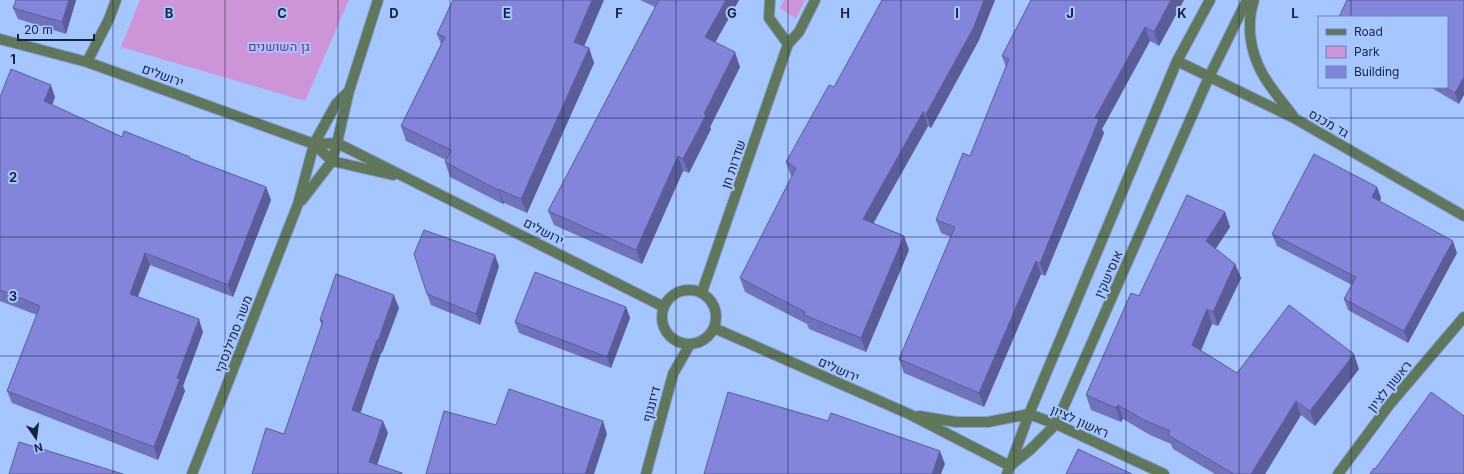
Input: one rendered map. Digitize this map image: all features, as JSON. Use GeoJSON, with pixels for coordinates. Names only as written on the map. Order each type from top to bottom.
{"type":"FeatureCollection","features":[{"type":"Feature","properties":{"kind":"street"},"geometry":{"type":"LineString","coordinates":[[87,62],[109,19],[116,0]]}},
{"type":"Feature","properties":{"kind":"street","name":"משה סמילנסקי"},"geometry":{"type":"LineString","coordinates":[[298,204],[332,161],[349,91],[378,0]]}},
{"type":"Feature","properties":{"kind":"street"},"geometry":{"type":"LineString","coordinates":[[770,0],[769,18],[788,44]]}},
{"type":"Feature","properties":{"kind":"street","name":"שדרות חן"},"geometry":{"type":"LineString","coordinates":[[702,292],[788,44],[799,32],[815,0]]}},
{"type":"Feature","properties":{"kind":"street","name":"אוסישקין"},"geometry":{"type":"LineString","coordinates":[[1008,470],[1029,414],[1177,61],[1210,0]]}},
{"type":"Feature","properties":{"kind":"street","name":"אוסישקין"},"geometry":{"type":"LineString","coordinates":[[1008,470],[1056,424],[1209,77],[1247,0]]}},
{"type":"Feature","properties":{"kind":"street"},"geometry":{"type":"LineString","coordinates":[[1254,0],[1249,29],[1254,54],[1262,73],[1294,118]]}},
{"type":"Feature","properties":{"kind":"street","name":"ירושלים"},"geometry":{"type":"LineString","coordinates":[[0,39],[87,62],[314,144],[337,143],[412,179],[664,307]]}},
{"type":"Feature","properties":{"kind":"street","name":"גד מכנס"},"geometry":{"type":"LineString","coordinates":[[1177,61],[1294,118],[1464,216]]}},
{"type":"Feature","properties":{"kind":"street","name":"משה סמילנסקי"},"geometry":{"type":"LineString","coordinates":[[192,474],[298,204],[314,144],[336,104],[349,91]]}},
{"type":"Feature","properties":{"kind":"street","name":"ירושלים"},"geometry":{"type":"LineString","coordinates":[[314,144],[332,161],[412,179]]}},
{"type":"Feature","properties":{"kind":"street"},"geometry":{"type":"LineString","coordinates":[[684,289],[702,292],[710,298],[715,306],[717,315],[714,328],[706,338],[698,342],[690,344],[681,343],[673,339],[666,332],[662,316],[668,299],[675,293],[684,289]]}},
{"type":"Feature","properties":{"kind":"street","name":"ראשון לציון"},"geometry":{"type":"LineString","coordinates":[[1338,474],[1390,404],[1464,317]]}},
{"type":"Feature","properties":{"kind":"street","name":"ירושלים"},"geometry":{"type":"LineString","coordinates":[[714,328],[910,414],[1008,470]]}},
{"type":"Feature","properties":{"kind":"street","name":"דיזנגוף"},"geometry":{"type":"LineString","coordinates":[[646,474],[673,374],[690,344]]}},
{"type":"Feature","properties":{"kind":"street","name":"ירושלים"},"geometry":{"type":"LineString","coordinates":[[910,414],[962,422],[988,422],[1029,414]]}},
{"type":"Feature","properties":{"kind":"street","name":"ראשון לציון"},"geometry":{"type":"LineString","coordinates":[[1029,414],[1056,424],[1164,474]]}},
{"type":"Feature","properties":{"kind":"green space","name":"גן השושנים"},"geometry":{"type":"Polygon","coordinates":[[[140,0],[349,0],[305,101],[121,47],[140,0]]]}},
{"type":"Feature","properties":{"kind":"green space"},"geometry":{"type":"Polygon","coordinates":[[[784,0],[805,0],[796,19],[780,8],[784,0]]]}},
{"type":"Feature","properties":{"kind":"building"},"geometry":{"type":"Polygon","coordinates":[[[16,0],[69,0],[62,22],[13,8],[16,0]]]}},
{"type":"Feature","properties":{"kind":"building"},"geometry":{"type":"Polygon","coordinates":[[[453,0],[592,0],[574,42],[589,48],[521,199],[498,190],[445,162],[451,150],[401,126],[445,37],[437,34],[453,0]]]}},
{"type":"Feature","properties":{"kind":"building"},"geometry":{"type":"Polygon","coordinates":[[[659,0],[726,0],[705,37],[735,52],[704,114],[706,115],[683,159],[678,156],[636,250],[548,211],[659,0]]]}},
{"type":"Feature","properties":{"kind":"building"},"geometry":{"type":"Polygon","coordinates":[[[882,0],[984,0],[974,27],[926,114],[923,112],[863,219],[904,236],[861,338],[804,315],[805,312],[740,278],[796,168],[786,162],[829,85],[834,87],[882,0]]]}},
{"type":"Feature","properties":{"kind":"building"},"geometry":{"type":"Polygon","coordinates":[[[1031,0],[1171,0],[1154,32],[1145,27],[1095,118],[1099,119],[1040,263],[1036,261],[979,393],[899,359],[955,227],[936,220],[963,153],[970,156],[1009,59],[1002,56],[1031,0]]]}},
{"type":"Feature","properties":{"kind":"building"},"geometry":{"type":"Polygon","coordinates":[[[1347,0],[1464,0],[1464,77],[1455,93],[1447,88],[1448,88],[1448,16],[1339,16],[1347,0]]]}},
{"type":"Feature","properties":{"kind":"building"},"geometry":{"type":"Polygon","coordinates":[[[11,69],[51,85],[44,101],[122,137],[124,131],[190,157],[189,158],[266,187],[228,285],[145,253],[130,294],[199,319],[177,378],[180,379],[154,447],[7,391],[40,306],[0,290],[0,97],[11,69]]]}},
{"type":"Feature","properties":{"kind":"building"},"geometry":{"type":"Polygon","coordinates":[[[1314,154],[1377,187],[1372,197],[1453,241],[1404,331],[1344,299],[1356,277],[1272,234],[1314,154]]]}},
{"type":"Feature","properties":{"kind":"building"},"geometry":{"type":"Polygon","coordinates":[[[1187,195],[1225,212],[1206,241],[1235,264],[1213,312],[1207,309],[1192,345],[1237,373],[1289,305],[1354,354],[1310,411],[1296,401],[1251,474],[1234,474],[1168,435],[1170,431],[1144,420],[1118,405],[1116,408],[1086,395],[1131,293],[1139,296],[1187,195]]]}},
{"type":"Feature","properties":{"kind":"building"},"geometry":{"type":"Polygon","coordinates":[[[424,230],[495,255],[476,314],[427,294],[414,254],[424,230]]]}},
{"type":"Feature","properties":{"kind":"building"},"geometry":{"type":"Polygon","coordinates":[[[535,272],[626,307],[607,357],[515,322],[535,272]]]}},
{"type":"Feature","properties":{"kind":"building"},"geometry":{"type":"Polygon","coordinates":[[[336,274],[394,295],[352,410],[383,421],[369,462],[402,474],[252,474],[266,428],[284,434],[323,321],[320,320],[336,274]]]}},
{"type":"Feature","properties":{"kind":"building"},"geometry":{"type":"Polygon","coordinates":[[[509,389],[603,421],[585,474],[426,474],[444,411],[496,425],[509,389]]]}},
{"type":"Feature","properties":{"kind":"building"},"geometry":{"type":"Polygon","coordinates":[[[728,392],[828,421],[831,413],[940,451],[932,474],[704,474],[728,392]]]}},
{"type":"Feature","properties":{"kind":"building"},"geometry":{"type":"Polygon","coordinates":[[[1431,392],[1464,416],[1464,474],[1370,474],[1374,468],[1375,469],[1431,392]]]}},
{"type":"Feature","properties":{"kind":"building"},"geometry":{"type":"Polygon","coordinates":[[[19,442],[123,474],[9,474],[19,442]]]}},
{"type":"Feature","properties":{"kind":"building"},"geometry":{"type":"Polygon","coordinates":[[[1078,449],[1132,474],[1066,474],[1078,449]]]}}]}
